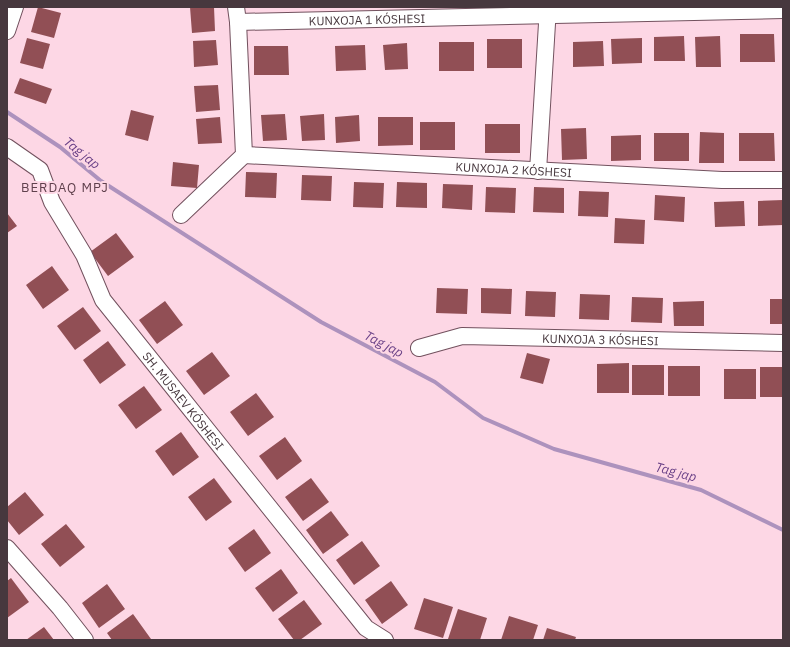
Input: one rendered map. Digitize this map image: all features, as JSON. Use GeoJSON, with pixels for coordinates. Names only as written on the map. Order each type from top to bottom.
{"type":"FeatureCollection","features":[{"type":"Feature","properties":{"kind":"street"},"geometry":{"type":"LineString","coordinates":[[7,31],[15,7]]}},
{"type":"Feature","properties":{"kind":"street","name":"KUNXOJA 1 KÓSHESI"},"geometry":{"type":"LineString","coordinates":[[237,14],[783,10]]}},
{"type":"Feature","properties":{"kind":"street"},"geometry":{"type":"LineString","coordinates":[[538,171],[548,11]]}},
{"type":"Feature","properties":{"kind":"street"},"geometry":{"type":"LineString","coordinates":[[181,215],[244,155],[237,14]]}},
{"type":"Feature","properties":{"kind":"street","name":"SH. MUSAEV KÓSHESI"},"geometry":{"type":"LineString","coordinates":[[7,147],[40,170],[52,202],[84,255],[103,300],[366,628],[385,640]]}},
{"type":"Feature","properties":{"kind":"street","name":"KUNXOJA 2 KÓSHESI"},"geometry":{"type":"LineString","coordinates":[[244,155],[722,180],[783,180]]}},
{"type":"Feature","properties":{"kind":"street","name":"KUNXOJA 3 KÓSHESI"},"geometry":{"type":"LineString","coordinates":[[419,348],[462,336],[783,343]]}},
{"type":"Feature","properties":{"kind":"street"},"geometry":{"type":"LineString","coordinates":[[7,548],[60,608],[85,640]]}},
{"type":"Feature","properties":{"kind":"building"},"geometry":{"type":"Polygon","coordinates":[[[38,7],[61,13],[54,38],[31,32],[38,7]]]}},
{"type":"Feature","properties":{"kind":"building"},"geometry":{"type":"Polygon","coordinates":[[[190,7],[214,7],[215,31],[192,33],[190,7]]]}},
{"type":"Feature","properties":{"kind":"building"},"geometry":{"type":"Polygon","coordinates":[[[740,34],[774,34],[775,62],[740,62],[740,34]]]}},
{"type":"Feature","properties":{"kind":"building"},"geometry":{"type":"Polygon","coordinates":[[[684,36],[685,61],[654,61],[654,37],[684,36]]]}},
{"type":"Feature","properties":{"kind":"building"},"geometry":{"type":"Polygon","coordinates":[[[720,36],[721,67],[696,67],[695,37],[720,36]]]}},
{"type":"Feature","properties":{"kind":"building"},"geometry":{"type":"Polygon","coordinates":[[[27,38],[50,44],[43,69],[20,63],[27,38]]]}},
{"type":"Feature","properties":{"kind":"building"},"geometry":{"type":"Polygon","coordinates":[[[642,38],[642,63],[612,64],[611,39],[642,38]]]}},
{"type":"Feature","properties":{"kind":"building"},"geometry":{"type":"Polygon","coordinates":[[[487,39],[522,39],[522,68],[487,68],[487,39]]]}},
{"type":"Feature","properties":{"kind":"building"},"geometry":{"type":"Polygon","coordinates":[[[216,40],[218,65],[194,67],[193,41],[216,40]]]}},
{"type":"Feature","properties":{"kind":"building"},"geometry":{"type":"Polygon","coordinates":[[[603,41],[604,66],[573,67],[573,42],[603,41]]]}},
{"type":"Feature","properties":{"kind":"building"},"geometry":{"type":"Polygon","coordinates":[[[439,42],[474,42],[474,71],[439,71],[439,42]]]}},
{"type":"Feature","properties":{"kind":"building"},"geometry":{"type":"Polygon","coordinates":[[[407,43],[408,69],[385,70],[383,45],[407,43]]]}},
{"type":"Feature","properties":{"kind":"building"},"geometry":{"type":"Polygon","coordinates":[[[365,45],[366,70],[336,71],[335,46],[365,45]]]}},
{"type":"Feature","properties":{"kind":"building"},"geometry":{"type":"Polygon","coordinates":[[[254,46],[288,46],[289,75],[254,75],[254,46]]]}},
{"type":"Feature","properties":{"kind":"building"},"geometry":{"type":"Polygon","coordinates":[[[20,78],[52,89],[46,104],[14,93],[20,78]]]}},
{"type":"Feature","properties":{"kind":"building"},"geometry":{"type":"Polygon","coordinates":[[[218,85],[220,110],[196,112],[194,86],[218,85]]]}},
{"type":"Feature","properties":{"kind":"building"},"geometry":{"type":"Polygon","coordinates":[[[131,110],[154,116],[148,141],[125,135],[131,110]]]}},
{"type":"Feature","properties":{"kind":"building"},"geometry":{"type":"Polygon","coordinates":[[[285,114],[287,140],[263,141],[261,115],[285,114]]]}},
{"type":"Feature","properties":{"kind":"building"},"geometry":{"type":"Polygon","coordinates":[[[324,114],[325,140],[302,141],[300,116],[324,114]]]}},
{"type":"Feature","properties":{"kind":"building"},"geometry":{"type":"Polygon","coordinates":[[[359,115],[360,141],[336,143],[335,117],[359,115]]]}},
{"type":"Feature","properties":{"kind":"building"},"geometry":{"type":"Polygon","coordinates":[[[220,117],[222,143],[198,144],[196,119],[220,117]]]}},
{"type":"Feature","properties":{"kind":"building"},"geometry":{"type":"Polygon","coordinates":[[[378,117],[413,117],[413,145],[378,146],[378,117]]]}},
{"type":"Feature","properties":{"kind":"building"},"geometry":{"type":"Polygon","coordinates":[[[420,122],[455,122],[455,150],[420,150],[420,122]]]}},
{"type":"Feature","properties":{"kind":"building"},"geometry":{"type":"Polygon","coordinates":[[[485,124],[520,124],[520,153],[485,153],[485,124]]]}},
{"type":"Feature","properties":{"kind":"building"},"geometry":{"type":"Polygon","coordinates":[[[586,128],[587,159],[562,160],[561,129],[586,128]]]}},
{"type":"Feature","properties":{"kind":"building"},"geometry":{"type":"Polygon","coordinates":[[[700,132],[724,133],[724,163],[699,163],[700,132]]]}},
{"type":"Feature","properties":{"kind":"building"},"geometry":{"type":"Polygon","coordinates":[[[654,133],[689,133],[689,161],[654,161],[654,133]]]}},
{"type":"Feature","properties":{"kind":"building"},"geometry":{"type":"Polygon","coordinates":[[[739,133],[774,133],[775,161],[739,161],[739,133]]]}},
{"type":"Feature","properties":{"kind":"building"},"geometry":{"type":"Polygon","coordinates":[[[641,135],[641,160],[611,161],[611,136],[641,135]]]}},
{"type":"Feature","properties":{"kind":"building"},"geometry":{"type":"Polygon","coordinates":[[[173,162],[199,165],[197,188],[171,186],[173,162]]]}},
{"type":"Feature","properties":{"kind":"building"},"geometry":{"type":"Polygon","coordinates":[[[246,172],[277,173],[276,198],[245,197],[246,172]]]}},
{"type":"Feature","properties":{"kind":"building"},"geometry":{"type":"Polygon","coordinates":[[[302,175],[332,176],[331,201],[301,200],[302,175]]]}},
{"type":"Feature","properties":{"kind":"building"},"geometry":{"type":"Polygon","coordinates":[[[354,182],[384,183],[383,208],[353,207],[354,182]]]}},
{"type":"Feature","properties":{"kind":"building"},"geometry":{"type":"Polygon","coordinates":[[[397,182],[427,183],[427,208],[396,207],[397,182]]]}},
{"type":"Feature","properties":{"kind":"building"},"geometry":{"type":"Polygon","coordinates":[[[443,184],[473,185],[472,210],[442,208],[443,184]]]}},
{"type":"Feature","properties":{"kind":"building"},"geometry":{"type":"Polygon","coordinates":[[[486,187],[516,188],[515,213],[485,212],[486,187]]]}},
{"type":"Feature","properties":{"kind":"building"},"geometry":{"type":"Polygon","coordinates":[[[534,187],[564,188],[564,213],[533,212],[534,187]]]}},
{"type":"Feature","properties":{"kind":"building"},"geometry":{"type":"Polygon","coordinates":[[[579,191],[609,192],[608,217],[578,216],[579,191]]]}},
{"type":"Feature","properties":{"kind":"building"},"geometry":{"type":"Polygon","coordinates":[[[655,195],[685,197],[684,222],[654,220],[655,195]]]}},
{"type":"Feature","properties":{"kind":"building"},"geometry":{"type":"Polygon","coordinates":[[[783,200],[783,225],[758,226],[758,201],[783,200]]]}},
{"type":"Feature","properties":{"kind":"building"},"geometry":{"type":"Polygon","coordinates":[[[744,201],[745,226],[715,227],[714,202],[744,201]]]}},
{"type":"Feature","properties":{"kind":"building"},"geometry":{"type":"Polygon","coordinates":[[[7,213],[17,226],[7,233],[7,213]]]}},
{"type":"Feature","properties":{"kind":"building"},"geometry":{"type":"Polygon","coordinates":[[[615,218],[645,220],[644,244],[614,243],[615,218]]]}},
{"type":"Feature","properties":{"kind":"building"},"geometry":{"type":"Polygon","coordinates":[[[116,233],[134,257],[108,276],[90,252],[116,233]]]}},
{"type":"Feature","properties":{"kind":"building"},"geometry":{"type":"Polygon","coordinates":[[[52,266],[69,290],[43,309],[26,285],[52,266]]]}},
{"type":"Feature","properties":{"kind":"building"},"geometry":{"type":"Polygon","coordinates":[[[437,288],[468,289],[467,314],[436,313],[437,288]]]}},
{"type":"Feature","properties":{"kind":"building"},"geometry":{"type":"Polygon","coordinates":[[[481,288],[512,289],[511,314],[481,313],[481,288]]]}},
{"type":"Feature","properties":{"kind":"building"},"geometry":{"type":"Polygon","coordinates":[[[526,291],[556,292],[555,317],[525,316],[526,291]]]}},
{"type":"Feature","properties":{"kind":"building"},"geometry":{"type":"Polygon","coordinates":[[[580,294],[610,295],[609,320],[579,319],[580,294]]]}},
{"type":"Feature","properties":{"kind":"building"},"geometry":{"type":"Polygon","coordinates":[[[632,297],[663,298],[662,323],[631,322],[632,297]]]}},
{"type":"Feature","properties":{"kind":"building"},"geometry":{"type":"Polygon","coordinates":[[[770,299],[783,299],[783,324],[770,324],[770,299]]]}},
{"type":"Feature","properties":{"kind":"building"},"geometry":{"type":"Polygon","coordinates":[[[165,301],[183,325],[157,344],[139,320],[165,301]]]}},
{"type":"Feature","properties":{"kind":"building"},"geometry":{"type":"Polygon","coordinates":[[[704,301],[704,326],[674,326],[673,302],[704,301]]]}},
{"type":"Feature","properties":{"kind":"building"},"geometry":{"type":"Polygon","coordinates":[[[83,307],[101,331],[75,350],[57,326],[83,307]]]}},
{"type":"Feature","properties":{"kind":"building"},"geometry":{"type":"Polygon","coordinates":[[[108,341],[126,365],[100,384],[83,360],[108,341]]]}},
{"type":"Feature","properties":{"kind":"building"},"geometry":{"type":"Polygon","coordinates":[[[212,352],[230,376],[204,395],[186,371],[212,352]]]}},
{"type":"Feature","properties":{"kind":"building"},"geometry":{"type":"Polygon","coordinates":[[[527,353],[550,359],[543,384],[520,378],[527,353]]]}},
{"type":"Feature","properties":{"kind":"building"},"geometry":{"type":"Polygon","coordinates":[[[629,363],[629,393],[597,393],[597,364],[629,363]]]}},
{"type":"Feature","properties":{"kind":"building"},"geometry":{"type":"Polygon","coordinates":[[[632,365],[664,365],[664,395],[632,395],[632,365]]]}},
{"type":"Feature","properties":{"kind":"building"},"geometry":{"type":"Polygon","coordinates":[[[668,366],[700,366],[700,396],[668,396],[668,366]]]}},
{"type":"Feature","properties":{"kind":"building"},"geometry":{"type":"Polygon","coordinates":[[[760,367],[783,367],[783,397],[760,397],[760,367]]]}},
{"type":"Feature","properties":{"kind":"building"},"geometry":{"type":"Polygon","coordinates":[[[724,369],[756,369],[756,399],[724,399],[724,369]]]}},
{"type":"Feature","properties":{"kind":"building"},"geometry":{"type":"Polygon","coordinates":[[[144,386],[162,410],[136,429],[118,405],[144,386]]]}},
{"type":"Feature","properties":{"kind":"building"},"geometry":{"type":"Polygon","coordinates":[[[256,393],[274,417],[248,436],[230,412],[256,393]]]}},
{"type":"Feature","properties":{"kind":"building"},"geometry":{"type":"Polygon","coordinates":[[[181,432],[199,457],[173,476],[155,451],[181,432]]]}},
{"type":"Feature","properties":{"kind":"building"},"geometry":{"type":"Polygon","coordinates":[[[285,437],[302,461],[277,480],[259,456],[285,437]]]}},
{"type":"Feature","properties":{"kind":"building"},"geometry":{"type":"Polygon","coordinates":[[[214,478],[232,502],[206,521],[188,497],[214,478]]]}},
{"type":"Feature","properties":{"kind":"building"},"geometry":{"type":"Polygon","coordinates":[[[311,478],[329,502],[303,521],[285,497],[311,478]]]}},
{"type":"Feature","properties":{"kind":"building"},"geometry":{"type":"Polygon","coordinates":[[[25,492],[44,515],[19,535],[7,520],[7,507],[25,492]]]}},
{"type":"Feature","properties":{"kind":"building"},"geometry":{"type":"Polygon","coordinates":[[[331,511],[349,535],[323,554],[306,530],[331,511]]]}},
{"type":"Feature","properties":{"kind":"building"},"geometry":{"type":"Polygon","coordinates":[[[66,524],[85,547],[60,567],[41,544],[66,524]]]}},
{"type":"Feature","properties":{"kind":"building"},"geometry":{"type":"Polygon","coordinates":[[[254,529],[271,553],[245,572],[228,548],[254,529]]]}},
{"type":"Feature","properties":{"kind":"building"},"geometry":{"type":"Polygon","coordinates":[[[362,541],[380,566],[354,585],[336,560],[362,541]]]}},
{"type":"Feature","properties":{"kind":"building"},"geometry":{"type":"Polygon","coordinates":[[[281,569],[298,593],[273,612],[255,588],[281,569]]]}},
{"type":"Feature","properties":{"kind":"building"},"geometry":{"type":"Polygon","coordinates":[[[11,578],[29,602],[7,618],[7,581],[11,578]]]}},
{"type":"Feature","properties":{"kind":"building"},"geometry":{"type":"Polygon","coordinates":[[[391,581],[408,605],[382,624],[365,600],[391,581]]]}},
{"type":"Feature","properties":{"kind":"building"},"geometry":{"type":"Polygon","coordinates":[[[107,584],[125,609],[99,628],[82,603],[107,584]]]}},
{"type":"Feature","properties":{"kind":"building"},"geometry":{"type":"Polygon","coordinates":[[[424,598],[453,607],[443,638],[414,629],[424,598]]]}},
{"type":"Feature","properties":{"kind":"building"},"geometry":{"type":"Polygon","coordinates":[[[304,600],[322,624],[300,640],[294,640],[278,619],[304,600]]]}},
{"type":"Feature","properties":{"kind":"building"},"geometry":{"type":"Polygon","coordinates":[[[458,609],[487,618],[480,640],[448,639],[458,609]]]}},
{"type":"Feature","properties":{"kind":"building"},"geometry":{"type":"Polygon","coordinates":[[[133,614],[151,639],[112,640],[107,633],[133,614]]]}},
{"type":"Feature","properties":{"kind":"building"},"geometry":{"type":"Polygon","coordinates":[[[509,616],[538,625],[533,640],[501,640],[509,616]]]}},
{"type":"Feature","properties":{"kind":"building"},"geometry":{"type":"Polygon","coordinates":[[[44,627],[54,640],[26,640],[44,627]]]}},
{"type":"Feature","properties":{"kind":"building"},"geometry":{"type":"Polygon","coordinates":[[[547,628],[576,637],[575,640],[543,640],[547,628]]]}},
{"type":"Feature","properties":{"kind":"waterway","name":"Tag jap"},"geometry":{"type":"LineString","coordinates":[[7,112],[60,147],[101,181],[321,322],[435,382],[483,418],[554,449],[701,490],[783,530]]}},
{"type":"Feature","properties":{"kind":"district","name":"BERDAQ MPJ"},"geometry":{"type":"Point","coordinates":[65,187]}}]}
